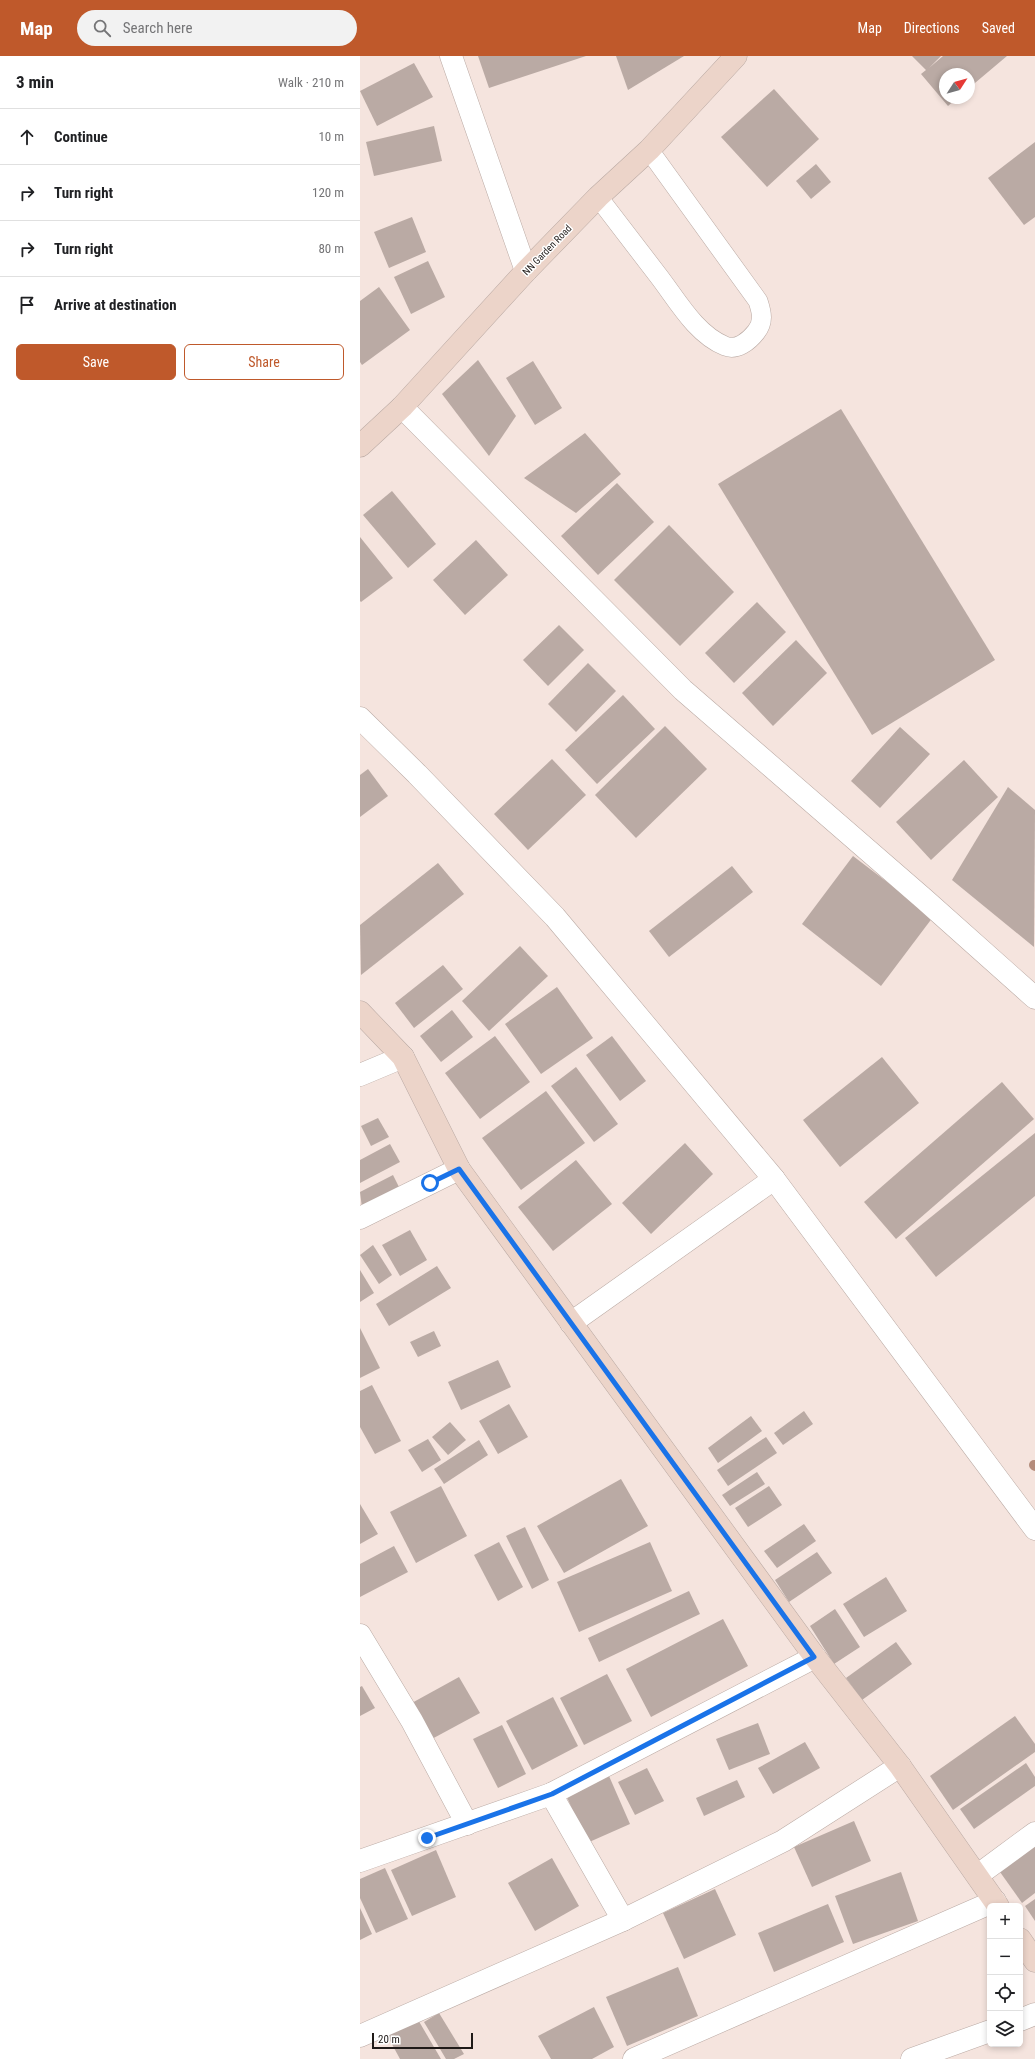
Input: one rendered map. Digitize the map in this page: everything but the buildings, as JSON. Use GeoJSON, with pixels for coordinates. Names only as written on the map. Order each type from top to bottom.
{"type":"FeatureCollection","features":[{"type":"Feature","properties":{"kind":"street"},"geometry":{"type":"LineString","coordinates":[[451,56],[526,271]]}},
{"type":"Feature","properties":{"kind":"street","name":"NN Garden Road"},"geometry":{"type":"LineString","coordinates":[[360,446],[402,407],[526,271],[598,197],[649,150],[736,56]]}},
{"type":"Feature","properties":{"kind":"street"},"geometry":{"type":"LineString","coordinates":[[402,407],[684,690],[918,893],[1035,998]]}},
{"type":"Feature","properties":{"kind":"street"},"geometry":{"type":"LineString","coordinates":[[360,718],[417,774],[555,917],[774,1178],[1035,1529]]}},
{"type":"Feature","properties":{"kind":"street"},"geometry":{"type":"LineString","coordinates":[[360,1012],[403,1057],[459,1169],[814,1657],[900,1766],[996,1903]]}},
{"type":"Feature","properties":{"kind":"street"},"geometry":{"type":"LineString","coordinates":[[360,1075],[403,1057]]}},
{"type":"Feature","properties":{"kind":"street"},"geometry":{"type":"LineString","coordinates":[[360,1218],[459,1169]]}},
{"type":"Feature","properties":{"kind":"street"},"geometry":{"type":"LineString","coordinates":[[571,1323],[774,1178]]}},
{"type":"Feature","properties":{"kind":"street"},"geometry":{"type":"LineString","coordinates":[[360,1635],[412,1721],[466,1824]]}},
{"type":"Feature","properties":{"kind":"street"},"geometry":{"type":"LineString","coordinates":[[360,1861],[552,1794],[814,1657]]}},
{"type":"Feature","properties":{"kind":"street"},"geometry":{"type":"LineString","coordinates":[[360,2036],[623,1920],[783,1841],[900,1766]]}},
{"type":"Feature","properties":{"kind":"street"},"geometry":{"type":"LineString","coordinates":[[552,1794],[623,1920]]}},
{"type":"Feature","properties":{"kind":"street"},"geometry":{"type":"LineString","coordinates":[[978,1875],[1035,1833]]}},
{"type":"Feature","properties":{"kind":"street"},"geometry":{"type":"LineString","coordinates":[[634,2059],[987,1908]]}},
{"type":"Feature","properties":{"kind":"street"},"geometry":{"type":"LineString","coordinates":[[1023,1943],[1035,1961]]}},
{"type":"Feature","properties":{"kind":"street"},"geometry":{"type":"LineString","coordinates":[[1023,2019],[1035,2014]]}},
{"type":"Feature","properties":{"kind":"street"},"geometry":{"type":"LineString","coordinates":[[912,2059],[987,2032]]}},
{"type":"Feature","properties":{"kind":"lane"},"geometry":{"type":"LineString","coordinates":[[598,197],[690,318],[710,338],[727,347],[741,346],[752,338],[761,327],[763,315],[758,301],[649,150]]}},
{"type":"Feature","properties":{"kind":"route"},"geometry":{"type":"LineString","coordinates":[[427,1838],[552,1794],[814,1657],[459,1169],[430,1183]]}}]}
